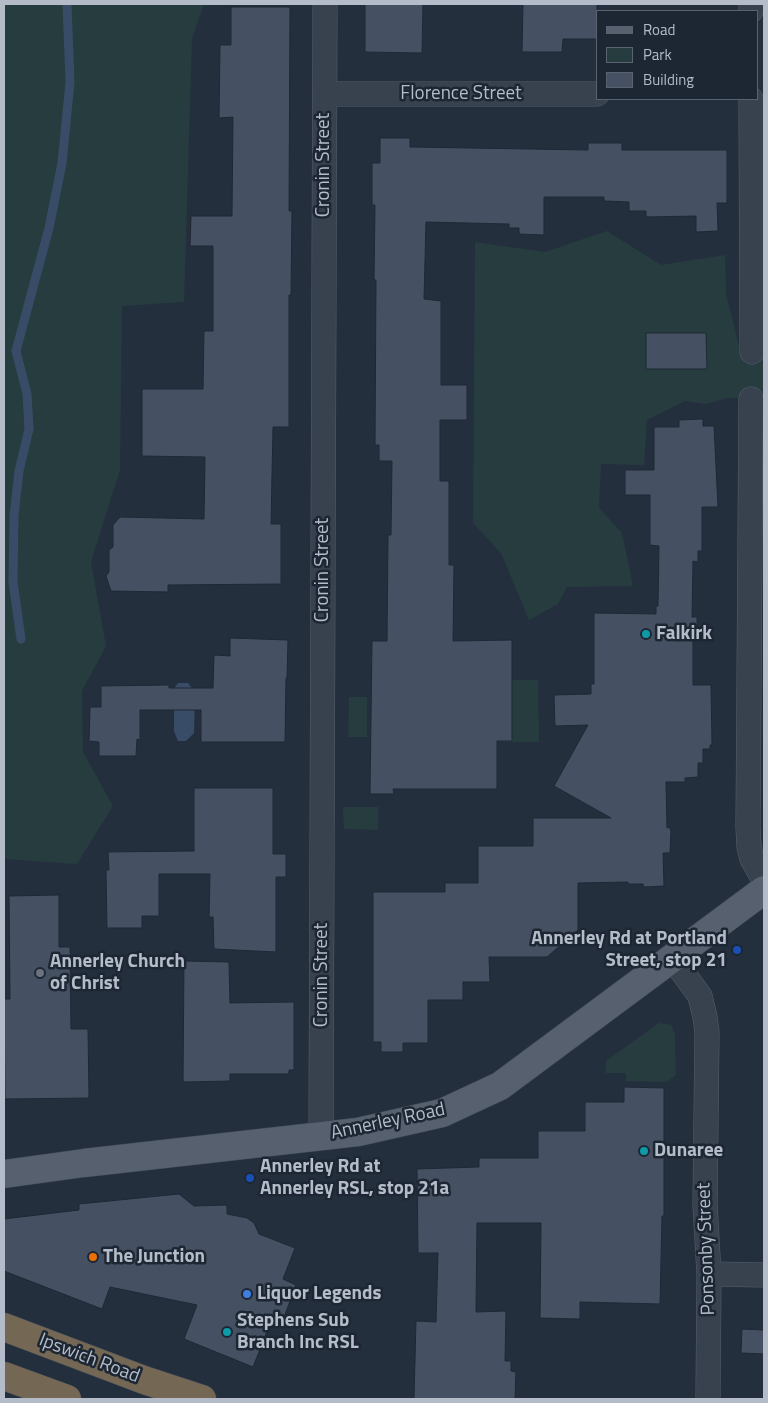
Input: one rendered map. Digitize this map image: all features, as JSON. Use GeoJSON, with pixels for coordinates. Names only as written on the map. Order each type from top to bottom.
{"type":"FeatureCollection","features":[{"type":"Feature","properties":{"kind":"highway","name":"Ipswich Road"},"geometry":{"type":"LineString","coordinates":[[4,1327],[144,1380],[202,1399]]}},
{"type":"Feature","properties":{"kind":"highway"},"geometry":{"type":"LineString","coordinates":[[4,1376],[67,1399]]}},
{"type":"Feature","properties":{"kind":"main road","name":"Annerley Road"},"geometry":{"type":"LineString","coordinates":[[4,1174],[358,1132],[442,1113],[500,1086],[764,890]]}},
{"type":"Feature","properties":{"kind":"street","name":"Cronin Street"},"geometry":{"type":"LineString","coordinates":[[321,1136],[325,4]]}},
{"type":"Feature","properties":{"kind":"street","name":"Florence Street"},"geometry":{"type":"LineString","coordinates":[[325,94],[596,94]]}},
{"type":"Feature","properties":{"kind":"street"},"geometry":{"type":"LineString","coordinates":[[751,100],[752,352]]}},
{"type":"Feature","properties":{"kind":"street"},"geometry":{"type":"LineString","coordinates":[[751,398],[748,838],[752,858],[764,880]]}},
{"type":"Feature","properties":{"kind":"street","name":"Ponsonby Street"},"geometry":{"type":"LineString","coordinates":[[673,959],[700,996],[705,1017],[705,1205],[709,1274],[709,1398]]}},
{"type":"Feature","properties":{"kind":"street"},"geometry":{"type":"LineString","coordinates":[[709,1274],[764,1275]]}},
{"type":"Feature","properties":{"kind":"green space"},"geometry":{"type":"Polygon","coordinates":[[[4,4],[204,4],[192,39],[184,302],[122,306],[120,470],[91,562],[106,646],[82,691],[83,752],[113,806],[77,864],[4,859],[4,4]]]}},
{"type":"Feature","properties":{"kind":"green space"},"geometry":{"type":"Polygon","coordinates":[[[607,231],[661,265],[725,255],[726,294],[742,358],[764,359],[764,398],[727,398],[706,404],[685,401],[647,420],[644,465],[601,464],[599,508],[622,533],[633,586],[567,587],[558,604],[529,620],[501,553],[473,523],[475,242],[545,252],[607,231]]]}},
{"type":"Feature","properties":{"kind":"green space"},"geometry":{"type":"Polygon","coordinates":[[[499,680],[538,680],[539,742],[499,742],[499,680]]]}},
{"type":"Feature","properties":{"kind":"green space"},"geometry":{"type":"Polygon","coordinates":[[[349,697],[367,697],[367,737],[348,737],[349,697]]]}},
{"type":"Feature","properties":{"kind":"green space"},"geometry":{"type":"Polygon","coordinates":[[[343,807],[378,807],[378,830],[344,829],[343,807]]]}},
{"type":"Feature","properties":{"kind":"green space"},"geometry":{"type":"Polygon","coordinates":[[[659,1023],[671,1025],[675,1034],[676,1075],[666,1082],[626,1081],[626,1073],[606,1073],[606,1061],[659,1023]]]}},
{"type":"Feature","properties":{"kind":"water"},"geometry":{"type":"Polygon","coordinates":[[[178,683],[188,683],[195,692],[194,733],[186,741],[178,741],[174,731],[174,689],[178,683]]]}},
{"type":"Feature","properties":{"kind":"building"},"geometry":{"type":"Polygon","coordinates":[[[365,4],[423,4],[422,53],[365,52],[365,4]]]}},
{"type":"Feature","properties":{"kind":"building"},"geometry":{"type":"Polygon","coordinates":[[[523,4],[597,4],[596,39],[563,39],[562,52],[522,52],[523,4]]]}},
{"type":"Feature","properties":{"kind":"building"},"geometry":{"type":"Polygon","coordinates":[[[231,7],[290,7],[289,211],[292,211],[291,295],[289,295],[289,427],[273,427],[271,524],[281,524],[281,584],[168,585],[168,592],[111,591],[106,576],[109,572],[109,550],[113,547],[113,525],[120,517],[204,519],[205,457],[142,456],[142,389],[203,389],[204,331],[213,331],[213,246],[190,246],[191,216],[232,216],[233,117],[219,118],[220,45],[231,45],[231,7]]]}},
{"type":"Feature","properties":{"kind":"building"},"geometry":{"type":"Polygon","coordinates":[[[380,138],[410,138],[410,147],[588,150],[588,143],[622,143],[622,150],[727,150],[727,203],[717,203],[718,231],[696,232],[696,216],[646,217],[646,211],[629,211],[629,202],[604,201],[604,197],[544,197],[544,235],[519,234],[519,228],[509,228],[509,224],[426,222],[424,299],[441,301],[441,385],[467,385],[467,420],[440,420],[440,481],[449,481],[449,565],[454,565],[453,641],[512,640],[512,741],[497,741],[497,789],[393,789],[394,794],[370,794],[372,641],[387,641],[388,535],[391,535],[392,461],[379,461],[379,445],[375,445],[376,280],[374,280],[375,205],[372,205],[372,163],[380,163],[380,138]]]}},
{"type":"Feature","properties":{"kind":"building"},"geometry":{"type":"Polygon","coordinates":[[[646,333],[706,333],[707,369],[646,369],[646,333]]]}},
{"type":"Feature","properties":{"kind":"building"},"geometry":{"type":"Polygon","coordinates":[[[703,419],[703,426],[714,426],[718,507],[702,507],[702,551],[698,551],[698,562],[693,561],[692,617],[697,617],[697,640],[693,640],[693,685],[711,685],[712,745],[710,745],[710,749],[703,749],[703,763],[698,763],[698,777],[685,778],[685,782],[666,782],[667,828],[669,827],[671,831],[670,853],[663,853],[664,886],[644,887],[643,884],[628,884],[628,882],[578,883],[578,930],[547,957],[489,957],[490,982],[463,982],[463,1000],[428,1000],[428,1043],[403,1043],[403,1052],[381,1052],[381,1042],[373,1042],[373,892],[445,892],[445,883],[478,883],[478,846],[533,846],[533,818],[611,818],[554,786],[588,725],[555,726],[554,695],[591,694],[591,684],[594,684],[594,613],[656,614],[656,606],[658,606],[659,546],[650,545],[650,495],[625,495],[625,470],[654,470],[654,427],[679,427],[679,420],[703,419]]]}},
{"type":"Feature","properties":{"kind":"building"},"geometry":{"type":"Polygon","coordinates":[[[230,638],[288,640],[285,742],[201,742],[201,710],[140,710],[140,740],[137,739],[136,756],[99,756],[99,742],[89,741],[90,707],[101,707],[101,686],[169,685],[169,688],[213,688],[214,655],[230,656],[230,638]]]}},
{"type":"Feature","properties":{"kind":"building"},"geometry":{"type":"Polygon","coordinates":[[[194,788],[273,788],[273,854],[286,854],[286,877],[276,877],[276,952],[214,949],[213,917],[209,917],[210,874],[159,874],[159,916],[142,916],[142,928],[107,928],[106,870],[109,870],[108,852],[194,851],[194,788]]]}},
{"type":"Feature","properties":{"kind":"building","name":"Annerley Church of Christ"},"geometry":{"type":"Polygon","coordinates":[[[59,895],[59,947],[70,947],[71,1029],[88,1029],[89,1098],[5,1099],[4,999],[10,999],[9,896],[59,895]]]}},
{"type":"Feature","properties":{"kind":"building"},"geometry":{"type":"Polygon","coordinates":[[[184,961],[229,962],[230,1003],[294,1002],[294,1070],[289,1070],[289,1074],[230,1074],[230,1081],[183,1082],[184,961]]]}},
{"type":"Feature","properties":{"kind":"building"},"geometry":{"type":"Polygon","coordinates":[[[624,1087],[664,1088],[664,1216],[662,1216],[660,1304],[580,1302],[580,1319],[540,1318],[541,1223],[477,1223],[476,1312],[506,1311],[505,1361],[511,1361],[511,1371],[516,1372],[515,1399],[414,1399],[416,1321],[436,1322],[438,1253],[418,1253],[417,1169],[479,1167],[479,1158],[538,1158],[538,1131],[585,1131],[585,1102],[624,1102],[624,1087]]]}},
{"type":"Feature","properties":{"kind":"building"},"geometry":{"type":"Polygon","coordinates":[[[179,1194],[194,1206],[227,1205],[227,1214],[247,1218],[254,1223],[259,1234],[295,1248],[283,1279],[296,1285],[280,1328],[270,1324],[253,1367],[184,1339],[197,1305],[110,1287],[102,1309],[4,1271],[4,1219],[79,1210],[79,1204],[179,1194]]]}},
{"type":"Feature","properties":{"kind":"building"},"geometry":{"type":"Polygon","coordinates":[[[742,1329],[764,1330],[764,1354],[741,1353],[742,1329]]]}},
{"type":"Feature","properties":{"kind":"waterway"},"geometry":{"type":"LineString","coordinates":[[21,639],[13,582],[14,516],[19,471],[29,429],[27,394],[16,351],[49,228],[62,163],[70,82],[67,4]]}},
{"type":"Feature","properties":{"kind":"place","name":"Falkirk"},"geometry":{"type":"Point","coordinates":[646,634]}},
{"type":"Feature","properties":{"kind":"place","name":"Annerley Rd at Portland Street, stop 21"},"geometry":{"type":"Point","coordinates":[737,950]}},
{"type":"Feature","properties":{"kind":"place","name":"Annerley Church of Christ"},"geometry":{"type":"Point","coordinates":[40,973]}},
{"type":"Feature","properties":{"kind":"place","name":"Dunaree"},"geometry":{"type":"Point","coordinates":[644,1151]}},
{"type":"Feature","properties":{"kind":"place","name":"Annerley Rd at Annerley RSL, stop 21a"},"geometry":{"type":"Point","coordinates":[250,1178]}},
{"type":"Feature","properties":{"kind":"place","name":"The Junction"},"geometry":{"type":"Point","coordinates":[93,1257]}},
{"type":"Feature","properties":{"kind":"place","name":"Liquor Legends"},"geometry":{"type":"Point","coordinates":[247,1294]}},
{"type":"Feature","properties":{"kind":"place","name":"Stephens Sub Branch Inc RSL"},"geometry":{"type":"Point","coordinates":[227,1332]}}]}
